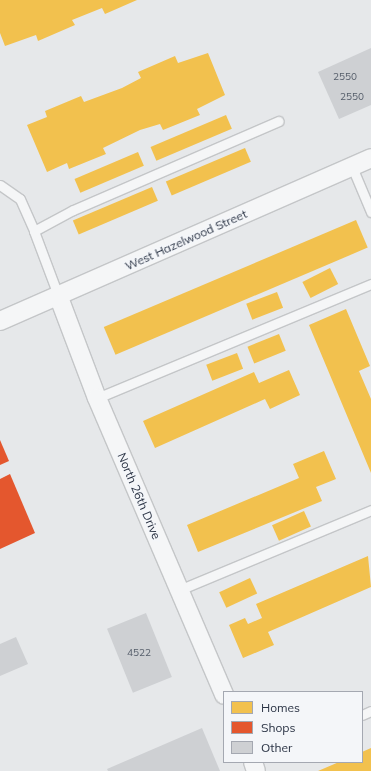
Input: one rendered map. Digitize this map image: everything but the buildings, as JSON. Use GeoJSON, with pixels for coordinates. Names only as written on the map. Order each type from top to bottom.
{"type":"FeatureCollection","features":[{"type":"Feature","properties":{"kind":"street","name":"West Hazelwood Street"},"geometry":{"type":"LineString","coordinates":[[0,321],[371,158]]}},
{"type":"Feature","properties":{"kind":"street","name":"North 26th Drive"},"geometry":{"type":"LineString","coordinates":[[58,295],[97,398],[223,693]]}},
{"type":"Feature","properties":{"kind":"lane"},"geometry":{"type":"LineString","coordinates":[[34,231],[73,210],[279,121]]}},
{"type":"Feature","properties":{"kind":"lane"},"geometry":{"type":"LineString","coordinates":[[352,167],[371,212]]}},
{"type":"Feature","properties":{"kind":"lane"},"geometry":{"type":"LineString","coordinates":[[0,185],[20,199],[34,231],[58,295]]}},
{"type":"Feature","properties":{"kind":"lane"},"geometry":{"type":"LineString","coordinates":[[97,398],[371,284]]}},
{"type":"Feature","properties":{"kind":"lane"},"geometry":{"type":"LineString","coordinates":[[180,590],[371,510]]}}]}
